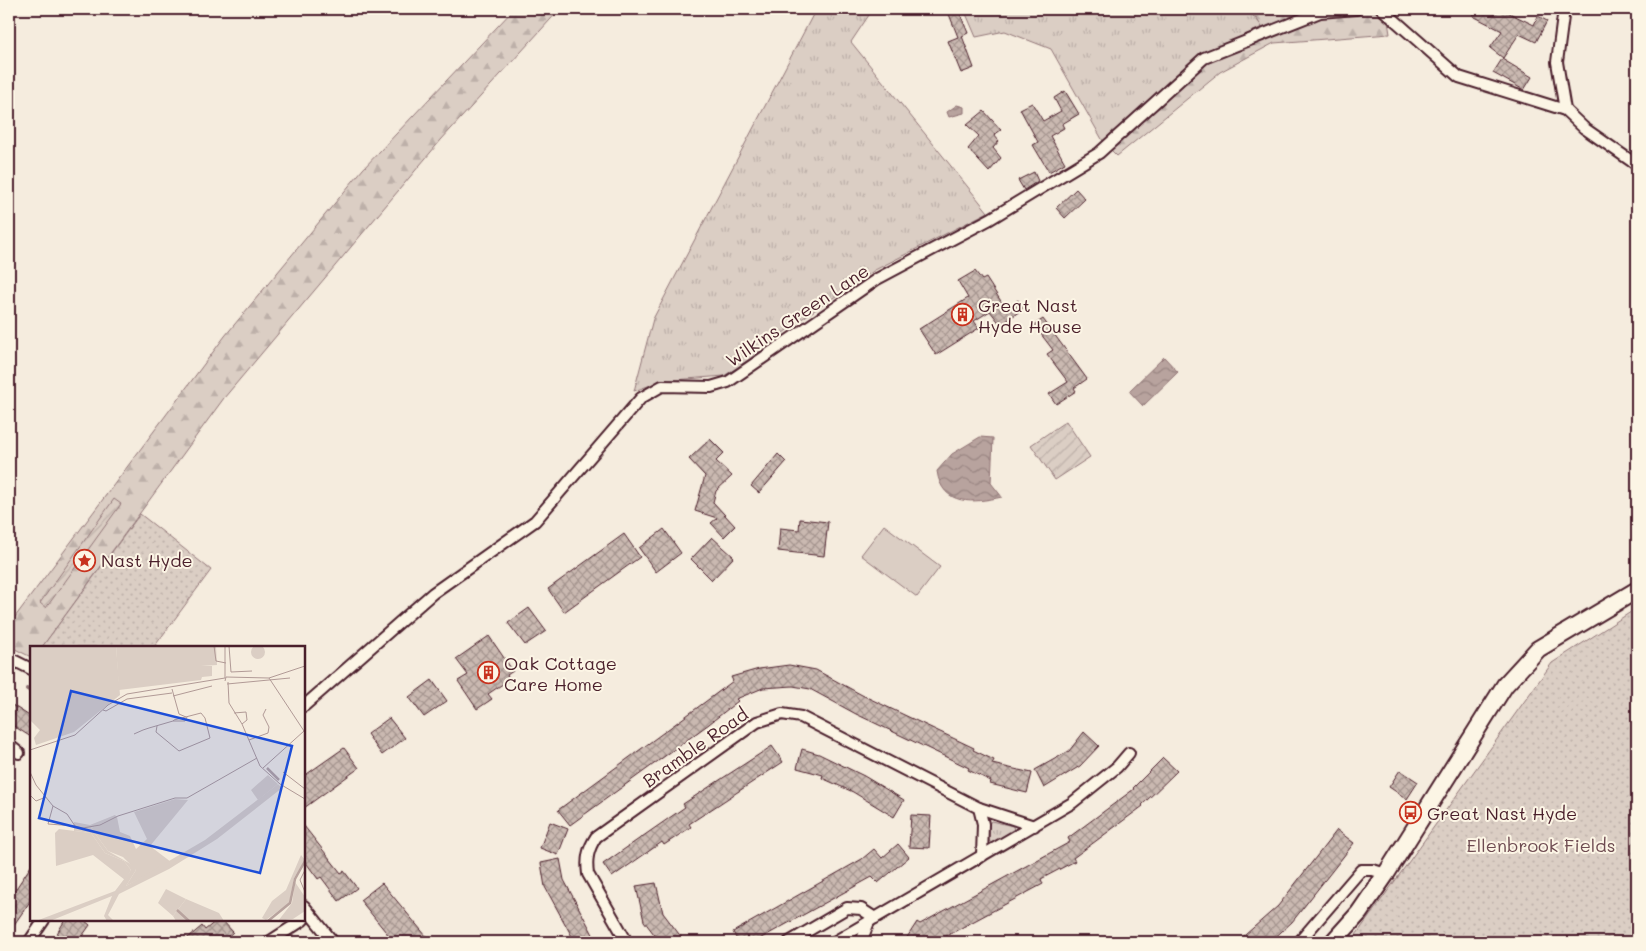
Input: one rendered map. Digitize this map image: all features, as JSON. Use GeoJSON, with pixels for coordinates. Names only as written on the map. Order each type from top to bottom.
{"type":"FeatureCollection","features":[{"type":"Feature","properties":{"kind":"main road"},"geometry":{"type":"LineString","coordinates":[[1333,942],[1359,913],[1386,874],[1505,685],[1538,649],[1637,590]]}},
{"type":"Feature","properties":{"kind":"street","name":"Wilkins Green Lane"},"geometry":{"type":"LineString","coordinates":[[305,705],[434,592],[535,522],[641,398],[662,386],[711,387],[728,382],[877,279],[990,219],[1098,153],[1204,58],[1320,12],[1356,9]]}},
{"type":"Feature","properties":{"kind":"street"},"geometry":{"type":"LineString","coordinates":[[1382,9],[1459,77],[1565,110],[1584,128],[1637,165]]}},
{"type":"Feature","properties":{"kind":"street"},"geometry":{"type":"LineString","coordinates":[[1564,9],[1557,62],[1565,110]]}},
{"type":"Feature","properties":{"kind":"street"},"geometry":{"type":"LineString","coordinates":[[9,658],[30,668]]}},
{"type":"Feature","properties":{"kind":"street","name":"Bramble Road"},"geometry":{"type":"LineString","coordinates":[[627,942],[588,874],[586,862],[590,846],[596,837],[757,722],[767,718],[782,714],[801,717],[979,808],[1034,826]]}},
{"type":"Feature","properties":{"kind":"street"},"geometry":{"type":"LineString","coordinates":[[9,745],[19,753]]}},
{"type":"Feature","properties":{"kind":"street"},"geometry":{"type":"LineString","coordinates":[[834,942],[1072,803],[1117,767],[1129,753]]}},
{"type":"Feature","properties":{"kind":"street"},"geometry":{"type":"LineString","coordinates":[[979,808],[983,824],[982,856]]}},
{"type":"Feature","properties":{"kind":"street"},"geometry":{"type":"LineString","coordinates":[[1300,942],[1361,870],[1374,870],[1386,874]]}},
{"type":"Feature","properties":{"kind":"street"},"geometry":{"type":"LineString","coordinates":[[789,942],[847,908],[861,910],[872,920]]}},
{"type":"Feature","properties":{"kind":"street"},"geometry":{"type":"LineString","coordinates":[[306,918],[333,942]]}},
{"type":"Feature","properties":{"kind":"street"},"geometry":{"type":"LineString","coordinates":[[861,942],[872,920]]}},
{"type":"Feature","properties":{"kind":"street"},"geometry":{"type":"LineString","coordinates":[[29,942],[43,921]]}},
{"type":"Feature","properties":{"kind":"street"},"geometry":{"type":"LineString","coordinates":[[269,942],[301,921]]}},
{"type":"Feature","properties":{"kind":"green space"},"geometry":{"type":"Polygon","coordinates":[[[514,9],[560,9],[441,140],[224,398],[43,646],[30,646],[30,656],[9,646],[9,625],[225,336],[363,169],[514,9]]]}},
{"type":"Feature","properties":{"kind":"green space"},"geometry":{"type":"Polygon","coordinates":[[[816,9],[873,9],[851,42],[988,212],[875,270],[797,322],[753,357],[724,376],[662,381],[634,391],[653,319],[816,9]]]}},
{"type":"Feature","properties":{"kind":"green space"},"geometry":{"type":"Polygon","coordinates":[[[964,9],[1247,9],[1263,27],[1203,55],[1103,141],[1051,49],[1005,31],[976,37],[964,9]]]}},
{"type":"Feature","properties":{"kind":"green space"},"geometry":{"type":"Polygon","coordinates":[[[1247,9],[1386,9],[1390,34],[1274,43],[1220,72],[1117,156],[1103,142],[1203,55],[1262,27],[1254,15],[1247,9]]]}},
{"type":"Feature","properties":{"kind":"green space"},"geometry":{"type":"Polygon","coordinates":[[[1066,421],[1090,457],[1055,480],[1031,445],[1066,421]]]}},
{"type":"Feature","properties":{"kind":"green space"},"geometry":{"type":"Polygon","coordinates":[[[114,499],[121,504],[46,608],[40,603],[114,499]]]}},
{"type":"Feature","properties":{"kind":"green space"},"geometry":{"type":"Polygon","coordinates":[[[140,514],[211,570],[155,646],[43,646],[140,514]]]}},
{"type":"Feature","properties":{"kind":"green space"},"geometry":{"type":"Polygon","coordinates":[[[884,525],[940,567],[917,597],[861,555],[884,525]]]}},
{"type":"Feature","properties":{"kind":"green space","name":"Ellenbrook Fields"},"geometry":{"type":"Polygon","coordinates":[[[1637,608],[1637,942],[1351,942],[1552,663],[1637,608]]]}},
{"type":"Feature","properties":{"kind":"green space"},"geometry":{"type":"Polygon","coordinates":[[[991,821],[1013,826],[1014,831],[993,844],[989,841],[989,824],[991,821]]]}},
{"type":"Feature","properties":{"kind":"water"},"geometry":{"type":"Polygon","coordinates":[[[957,105],[964,107],[964,113],[949,117],[947,112],[957,105]]]}},
{"type":"Feature","properties":{"kind":"water"},"geometry":{"type":"Polygon","coordinates":[[[1164,357],[1178,372],[1143,406],[1129,391],[1164,357]]]}},
{"type":"Feature","properties":{"kind":"water"},"geometry":{"type":"Polygon","coordinates":[[[980,437],[993,438],[991,483],[1002,497],[970,501],[952,497],[940,483],[937,471],[952,454],[980,437]]]}},
{"type":"Feature","properties":{"kind":"building"},"geometry":{"type":"Polygon","coordinates":[[[947,9],[958,9],[968,33],[962,36],[974,68],[961,73],[948,41],[958,37],[947,9]]]}},
{"type":"Feature","properties":{"kind":"building"},"geometry":{"type":"Polygon","coordinates":[[[1476,9],[1501,9],[1534,25],[1538,16],[1547,21],[1536,42],[1519,34],[1503,58],[1490,48],[1502,31],[1473,16],[1476,9]]]}},
{"type":"Feature","properties":{"kind":"building"},"geometry":{"type":"Polygon","coordinates":[[[1502,59],[1532,77],[1524,90],[1493,73],[1502,59]]]}},
{"type":"Feature","properties":{"kind":"building"},"geometry":{"type":"Polygon","coordinates":[[[1065,91],[1079,114],[1062,124],[1064,128],[1050,136],[1065,163],[1049,172],[1033,145],[1038,142],[1020,109],[1032,103],[1043,121],[1061,111],[1054,98],[1065,91]]]}},
{"type":"Feature","properties":{"kind":"building"},"geometry":{"type":"Polygon","coordinates":[[[984,111],[1001,130],[994,135],[999,141],[993,148],[1001,158],[989,172],[968,149],[979,136],[967,125],[984,111]]]}},
{"type":"Feature","properties":{"kind":"building"},"geometry":{"type":"Polygon","coordinates":[[[1034,172],[1038,181],[1024,190],[1018,180],[1034,172]]]}},
{"type":"Feature","properties":{"kind":"building"},"geometry":{"type":"Polygon","coordinates":[[[1076,189],[1085,199],[1065,218],[1056,208],[1076,189]]]}},
{"type":"Feature","properties":{"kind":"building","name":"Great Nast Hyde House"},"geometry":{"type":"Polygon","coordinates":[[[975,271],[982,280],[986,278],[1006,309],[1018,300],[1024,308],[1001,325],[990,311],[974,321],[979,328],[936,355],[919,329],[968,298],[958,281],[975,271]]]}},
{"type":"Feature","properties":{"kind":"building"},"geometry":{"type":"Polygon","coordinates":[[[1043,319],[1087,379],[1074,388],[1076,391],[1056,404],[1049,394],[1068,382],[1047,354],[1053,350],[1034,325],[1043,319]]]}},
{"type":"Feature","properties":{"kind":"building"},"geometry":{"type":"Polygon","coordinates":[[[710,439],[724,453],[716,461],[732,476],[716,491],[713,502],[735,526],[724,537],[711,523],[717,518],[695,511],[705,476],[689,459],[710,439]]]}},
{"type":"Feature","properties":{"kind":"building"},"geometry":{"type":"Polygon","coordinates":[[[778,454],[786,462],[759,493],[751,486],[778,454]]]}},
{"type":"Feature","properties":{"kind":"building"},"geometry":{"type":"Polygon","coordinates":[[[800,519],[828,522],[824,556],[778,551],[780,528],[799,530],[800,519]]]}},
{"type":"Feature","properties":{"kind":"building"},"geometry":{"type":"Polygon","coordinates":[[[664,529],[681,553],[656,572],[639,548],[664,529]]]}},
{"type":"Feature","properties":{"kind":"building"},"geometry":{"type":"Polygon","coordinates":[[[624,534],[640,557],[564,612],[548,589],[624,534]]]}},
{"type":"Feature","properties":{"kind":"building"},"geometry":{"type":"Polygon","coordinates":[[[712,537],[734,557],[712,580],[691,559],[712,537]]]}},
{"type":"Feature","properties":{"kind":"building"},"geometry":{"type":"Polygon","coordinates":[[[529,608],[546,631],[525,645],[508,623],[529,608]]]}},
{"type":"Feature","properties":{"kind":"building","name":"Oak Cottage Care Home"},"geometry":{"type":"Polygon","coordinates":[[[489,636],[513,671],[507,675],[510,679],[488,694],[492,699],[477,709],[458,681],[468,675],[456,659],[489,636]]]}},
{"type":"Feature","properties":{"kind":"building"},"geometry":{"type":"Polygon","coordinates":[[[789,665],[816,670],[862,695],[974,748],[973,750],[994,760],[992,764],[1032,773],[1027,793],[990,784],[991,781],[968,770],[969,768],[856,714],[810,689],[793,686],[763,688],[736,699],[738,701],[709,724],[570,825],[558,810],[733,681],[731,677],[759,669],[789,665]]]}},
{"type":"Feature","properties":{"kind":"building"},"geometry":{"type":"Polygon","coordinates":[[[432,680],[447,701],[424,717],[409,697],[432,680]]]}},
{"type":"Feature","properties":{"kind":"building"},"geometry":{"type":"Polygon","coordinates":[[[9,703],[30,716],[30,736],[9,723],[9,703]]]}},
{"type":"Feature","properties":{"kind":"building"},"geometry":{"type":"Polygon","coordinates":[[[389,718],[405,738],[382,755],[367,734],[389,718]]]}},
{"type":"Feature","properties":{"kind":"building"},"geometry":{"type":"Polygon","coordinates":[[[1084,732],[1099,746],[1080,766],[1044,788],[1035,770],[1069,751],[1084,732]]]}},
{"type":"Feature","properties":{"kind":"building"},"geometry":{"type":"Polygon","coordinates":[[[772,746],[783,762],[689,824],[691,827],[664,845],[662,842],[612,877],[603,864],[685,807],[683,804],[772,746]]]}},
{"type":"Feature","properties":{"kind":"building"},"geometry":{"type":"Polygon","coordinates":[[[344,748],[359,768],[305,807],[305,775],[344,748]]]}},
{"type":"Feature","properties":{"kind":"building"},"geometry":{"type":"Polygon","coordinates":[[[802,749],[819,754],[864,776],[904,800],[894,817],[853,792],[822,778],[823,775],[797,768],[802,749]]]}},
{"type":"Feature","properties":{"kind":"building"},"geometry":{"type":"Polygon","coordinates":[[[1163,758],[1177,771],[1143,806],[1073,858],[1075,861],[1041,879],[1043,884],[935,942],[904,942],[917,922],[920,924],[1070,842],[1068,838],[1134,789],[1163,758]]]}},
{"type":"Feature","properties":{"kind":"building"},"geometry":{"type":"Polygon","coordinates":[[[1400,770],[1418,782],[1407,799],[1389,787],[1400,770]]]}},
{"type":"Feature","properties":{"kind":"building"},"geometry":{"type":"Polygon","coordinates":[[[911,815],[931,816],[929,848],[909,847],[911,815]]]}},
{"type":"Feature","properties":{"kind":"building"},"geometry":{"type":"Polygon","coordinates":[[[550,822],[568,829],[558,855],[540,848],[550,822]]]}},
{"type":"Feature","properties":{"kind":"building"},"geometry":{"type":"Polygon","coordinates":[[[305,827],[341,873],[344,871],[357,888],[339,901],[321,877],[318,879],[305,861],[305,827]]]}},
{"type":"Feature","properties":{"kind":"building"},"geometry":{"type":"Polygon","coordinates":[[[1337,830],[1354,843],[1292,922],[1270,942],[1237,942],[1278,906],[1337,830]]]}},
{"type":"Feature","properties":{"kind":"building"},"geometry":{"type":"Polygon","coordinates":[[[898,844],[909,857],[878,883],[872,877],[754,942],[738,942],[733,932],[862,859],[874,849],[882,858],[898,844]]]}},
{"type":"Feature","properties":{"kind":"building"},"geometry":{"type":"Polygon","coordinates":[[[560,859],[564,880],[597,942],[575,942],[545,887],[541,863],[560,859]]]}},
{"type":"Feature","properties":{"kind":"building"},"geometry":{"type":"Polygon","coordinates":[[[30,868],[30,901],[9,932],[9,899],[30,868]]]}},
{"type":"Feature","properties":{"kind":"building"},"geometry":{"type":"Polygon","coordinates":[[[382,883],[426,936],[419,942],[394,942],[360,900],[382,883]]]}},
{"type":"Feature","properties":{"kind":"building"},"geometry":{"type":"Polygon","coordinates":[[[656,883],[663,913],[682,938],[675,942],[660,942],[644,921],[636,886],[656,883]]]}},
{"type":"Feature","properties":{"kind":"building"},"geometry":{"type":"Polygon","coordinates":[[[64,921],[85,921],[90,925],[78,942],[52,942],[64,921]]]}},
{"type":"Feature","properties":{"kind":"building"},"geometry":{"type":"Polygon","coordinates":[[[216,921],[223,921],[233,932],[222,942],[183,942],[202,926],[205,930],[216,921]]]}},
{"type":"Feature","properties":{"kind":"place","name":"Great Nast Hyde House"},"geometry":{"type":"Point","coordinates":[962,315]}},
{"type":"Feature","properties":{"kind":"place","name":"Nast Hyde"},"geometry":{"type":"Point","coordinates":[85,560]}},
{"type":"Feature","properties":{"kind":"place","name":"Oak Cottage Care Home"},"geometry":{"type":"Point","coordinates":[488,673]}},
{"type":"Feature","properties":{"kind":"place","name":"Great Nast Hyde"},"geometry":{"type":"Point","coordinates":[1411,813]}}]}
